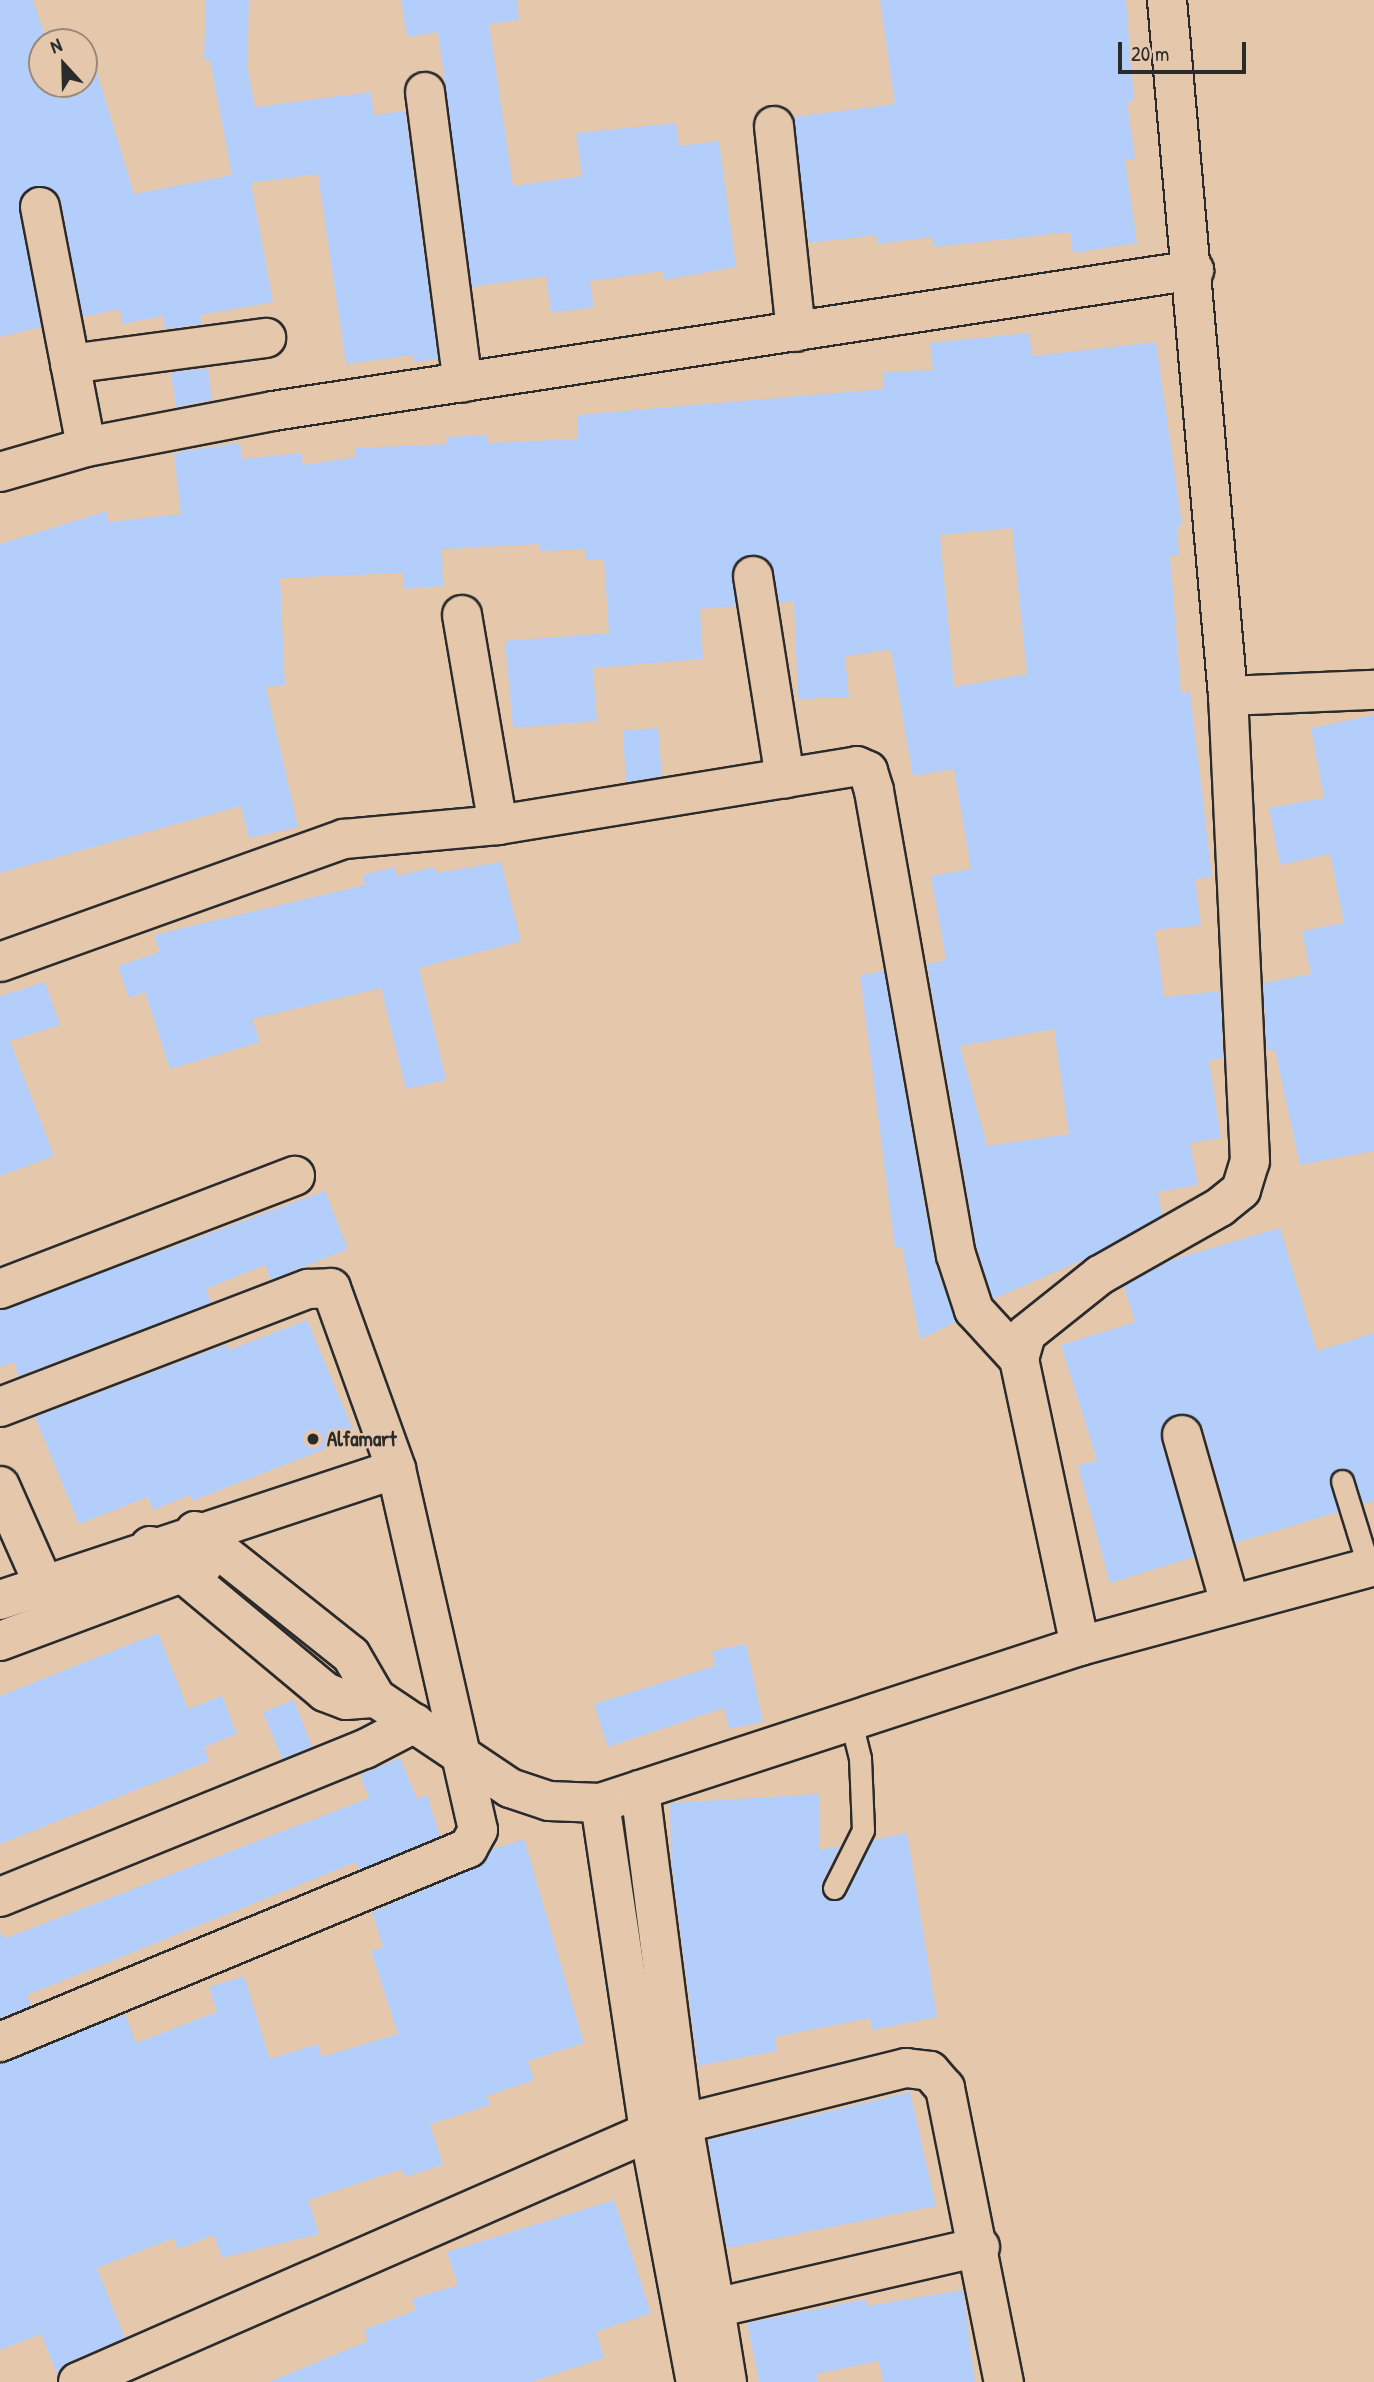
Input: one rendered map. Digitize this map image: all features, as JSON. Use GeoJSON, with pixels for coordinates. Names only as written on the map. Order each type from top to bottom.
{"type":"FeatureCollection","features":[{"type":"Feature","properties":{"kind":"street"},"geometry":{"type":"LineString","coordinates":[[1018,1359],[1041,1316],[1220,1207],[1241,1190],[1250,1161],[1228,696],[1194,270],[1167,0]]}},
{"type":"Feature","properties":{"kind":"street"},"geometry":{"type":"LineString","coordinates":[[425,92],[463,383]]}},
{"type":"Feature","properties":{"kind":"street"},"geometry":{"type":"LineString","coordinates":[[774,126],[796,332]]}},
{"type":"Feature","properties":{"kind":"street"},"geometry":{"type":"LineString","coordinates":[[40,207],[86,447]]}},
{"type":"Feature","properties":{"kind":"street"},"geometry":{"type":"LineString","coordinates":[[0,472],[86,447],[273,411],[1194,270]]}},
{"type":"Feature","properties":{"kind":"street"},"geometry":{"type":"LineString","coordinates":[[70,364],[266,338]]}},
{"type":"Feature","properties":{"kind":"street"},"geometry":{"type":"LineString","coordinates":[[753,576],[785,778]]}},
{"type":"Feature","properties":{"kind":"street"},"geometry":{"type":"LineString","coordinates":[[462,615],[498,825]]}},
{"type":"Feature","properties":{"kind":"street"},"geometry":{"type":"LineString","coordinates":[[1228,696],[1374,690]]}},
{"type":"Feature","properties":{"kind":"street"},"geometry":{"type":"LineString","coordinates":[[0,962],[327,844],[498,825],[857,766],[868,771],[956,1255],[974,1310],[1018,1359],[1080,1646]]}},
{"type":"Feature","properties":{"kind":"street"},"geometry":{"type":"LineString","coordinates":[[0,1289],[295,1176]]}},
{"type":"Feature","properties":{"kind":"street"},"geometry":{"type":"LineString","coordinates":[[0,1408],[308,1289],[331,1288],[396,1469],[478,1830],[468,1848],[0,2042]]}},
{"type":"Feature","properties":{"kind":"street"},"geometry":{"type":"LineString","coordinates":[[1182,1434],[1230,1604]]}},
{"type":"Feature","properties":{"kind":"street"},"geometry":{"type":"LineString","coordinates":[[0,1600],[195,1531],[396,1469]]}},
{"type":"Feature","properties":{"kind":"street"},"geometry":{"type":"LineString","coordinates":[[0,1486],[43,1583]]}},
{"type":"Feature","properties":{"kind":"street"},"geometry":{"type":"LineString","coordinates":[[195,1531],[358,1662],[376,1698],[510,1788],[549,1801],[600,1802],[1080,1646],[1371,1567]]}},
{"type":"Feature","properties":{"kind":"street"},"geometry":{"type":"LineString","coordinates":[[150,1546],[285,1661],[334,1697],[376,1698]]}},
{"type":"Feature","properties":{"kind":"street"},"geometry":{"type":"LineString","coordinates":[[0,1641],[181,1572],[229,1558]]}},
{"type":"Feature","properties":{"kind":"street"},"geometry":{"type":"LineString","coordinates":[[285,1661],[315,1626]]}},
{"type":"Feature","properties":{"kind":"street"},"geometry":{"type":"LineString","coordinates":[[0,1897],[365,1749],[415,1723]]}},
{"type":"Feature","properties":{"kind":"street"},"geometry":{"type":"LineString","coordinates":[[640,1790],[666,2128],[696,2382]]}},
{"type":"Feature","properties":{"kind":"street"},"geometry":{"type":"LineString","coordinates":[[600,1802],[666,2128],[715,2308],[727,2382]]}},
{"type":"Feature","properties":{"kind":"street"},"geometry":{"type":"LineString","coordinates":[[78,2382],[666,2128],[906,2068],[930,2071],[945,2088],[980,2247],[1004,2382]]}},
{"type":"Feature","properties":{"kind":"street"},"geometry":{"type":"LineString","coordinates":[[715,2308],[980,2247]]}},
{"type":"Feature","properties":{"kind":"lane"},"geometry":{"type":"LineString","coordinates":[[1342,1481],[1371,1567]]}},
{"type":"Feature","properties":{"kind":"lane"},"geometry":{"type":"LineString","coordinates":[[834,1888],[863,1830],[862,1772],[850,1722]]}},
{"type":"Feature","properties":{"kind":"building"},"geometry":{"type":"Polygon","coordinates":[[[0,0],[33,0],[42,28],[28,28],[28,98],[98,98],[98,76],[134,194],[232,175],[210,60],[204,60],[206,0],[249,0],[247,66],[255,107],[371,92],[374,115],[405,111],[438,359],[414,362],[413,355],[346,364],[318,174],[251,183],[273,302],[200,315],[202,324],[165,329],[163,316],[122,324],[120,309],[83,317],[61,202],[48,187],[26,190],[19,211],[41,327],[0,337],[0,0]]]}},
{"type":"Feature","properties":{"kind":"building"},"geometry":{"type":"Polygon","coordinates":[[[401,0],[517,0],[519,20],[489,24],[513,186],[582,176],[576,133],[676,123],[679,146],[719,141],[736,267],[664,280],[663,271],[590,281],[594,307],[551,313],[546,276],[472,287],[438,32],[407,37],[401,0]]]}},
{"type":"Feature","properties":{"kind":"building"},"geometry":{"type":"Polygon","coordinates":[[[880,0],[1126,0],[1134,101],[1127,102],[1135,159],[1125,160],[1137,243],[1073,253],[1070,232],[934,247],[932,237],[877,244],[876,235],[809,243],[793,117],[895,104],[880,0]]]}},
{"type":"Feature","properties":{"kind":"building"},"geometry":{"type":"Polygon","coordinates":[[[1029,333],[1032,356],[1156,342],[1182,525],[1177,526],[1179,555],[1170,556],[1181,693],[1190,692],[1212,877],[1195,879],[1201,925],[1155,930],[1164,997],[1220,991],[1223,1058],[1209,1060],[1221,1138],[1190,1143],[1198,1185],[1158,1192],[1162,1215],[1085,1259],[993,1299],[977,1250],[927,964],[946,960],[931,876],[971,869],[954,769],[913,776],[891,650],[845,656],[849,697],[798,699],[794,601],[779,603],[774,572],[760,555],[740,559],[733,568],[736,606],[700,609],[703,659],[593,668],[597,721],[513,728],[505,641],[609,633],[604,560],[585,560],[585,549],[540,551],[540,544],[442,549],[443,586],[404,589],[403,573],[280,578],[285,685],[266,687],[298,827],[249,838],[241,806],[0,873],[0,544],[107,511],[108,522],[181,514],[174,455],[182,451],[240,443],[242,459],[301,453],[303,465],[356,457],[355,448],[447,444],[446,437],[487,435],[488,443],[578,439],[577,415],[883,389],[883,372],[933,370],[930,343],[1029,333]],[[1012,528],[940,535],[954,687],[1027,674],[1012,528]],[[1054,1029],[960,1046],[987,1146],[1069,1134],[1054,1029]]]}},
{"type":"Feature","properties":{"kind":"building"},"geometry":{"type":"Polygon","coordinates":[[[208,368],[212,400],[176,407],[171,373],[208,368]]]}},
{"type":"Feature","properties":{"kind":"building"},"geometry":{"type":"Polygon","coordinates":[[[1374,715],[1374,1151],[1300,1165],[1275,1050],[1267,1051],[1263,983],[1311,974],[1302,931],[1344,923],[1330,854],[1280,865],[1269,808],[1324,798],[1311,728],[1374,715]]]}},
{"type":"Feature","properties":{"kind":"building"},"geometry":{"type":"Polygon","coordinates":[[[658,728],[662,776],[626,782],[623,730],[658,728]]]}},
{"type":"Feature","properties":{"kind":"building"},"geometry":{"type":"Polygon","coordinates":[[[501,862],[521,941],[419,968],[446,1080],[406,1089],[381,988],[252,1019],[260,1042],[170,1069],[145,992],[129,998],[118,966],[160,952],[154,935],[365,885],[363,875],[395,867],[397,876],[434,867],[436,873],[501,862]]]}},
{"type":"Feature","properties":{"kind":"building"},"geometry":{"type":"Polygon","coordinates":[[[884,971],[934,1259],[956,1322],[920,1339],[902,1247],[895,1248],[860,975],[884,971]]]}},
{"type":"Feature","properties":{"kind":"building"},"geometry":{"type":"Polygon","coordinates":[[[45,982],[60,1025],[10,1041],[54,1156],[0,1176],[0,996],[45,982]]]}},
{"type":"Feature","properties":{"kind":"building"},"geometry":{"type":"Polygon","coordinates":[[[325,1191],[348,1249],[271,1280],[265,1265],[206,1289],[211,1303],[19,1376],[14,1362],[0,1367],[0,1310],[325,1191]]]}},
{"type":"Feature","properties":{"kind":"building"},"geometry":{"type":"Polygon","coordinates":[[[1280,1228],[1317,1351],[1374,1333],[1374,1501],[1363,1504],[1351,1472],[1339,1468],[1329,1479],[1338,1512],[1235,1543],[1203,1428],[1188,1414],[1175,1414],[1161,1429],[1161,1441],[1194,1557],[1110,1583],[1078,1466],[1097,1460],[1061,1345],[1135,1322],[1124,1286],[1171,1260],[1280,1228]]]}},
{"type":"Feature","properties":{"kind":"building"},"geometry":{"type":"Polygon","coordinates":[[[307,1320],[356,1437],[192,1501],[190,1495],[153,1510],[148,1497],[79,1524],[35,1417],[227,1344],[229,1350],[307,1320]]]}},
{"type":"Feature","properties":{"kind":"building"},"geometry":{"type":"Polygon","coordinates":[[[158,1633],[188,1709],[222,1696],[237,1734],[204,1747],[209,1761],[0,1844],[0,1696],[158,1633]]]}},
{"type":"Feature","properties":{"kind":"building"},"geometry":{"type":"Polygon","coordinates":[[[746,1644],[763,1722],[729,1729],[724,1708],[608,1747],[594,1704],[715,1666],[712,1651],[746,1644]]]}},
{"type":"Feature","properties":{"kind":"building"},"geometry":{"type":"Polygon","coordinates":[[[294,1700],[312,1747],[282,1759],[263,1712],[294,1700]]]}},
{"type":"Feature","properties":{"kind":"building"},"geometry":{"type":"Polygon","coordinates":[[[400,1758],[417,1799],[427,1795],[440,1836],[359,1870],[356,1862],[27,1995],[31,2006],[0,2018],[0,1933],[6,1938],[369,1798],[360,1775],[400,1758]]]}},
{"type":"Feature","properties":{"kind":"building"},"geometry":{"type":"Polygon","coordinates":[[[819,1794],[820,1850],[840,1846],[822,1883],[829,1900],[845,1894],[873,1840],[907,1833],[937,2017],[872,2030],[870,2018],[775,2037],[777,2051],[698,2066],[671,1859],[670,1803],[819,1794]]]}},
{"type":"Feature","properties":{"kind":"building"},"geometry":{"type":"Polygon","coordinates":[[[524,1839],[584,2043],[528,2061],[534,2080],[487,2096],[490,2105],[430,2124],[443,2165],[404,2177],[402,2169],[308,2200],[319,2234],[222,2258],[214,2235],[178,2249],[174,2238],[97,2268],[125,2338],[69,2362],[58,2376],[41,2334],[0,2350],[0,2063],[125,2014],[136,2043],[217,2012],[209,1987],[244,1976],[270,2059],[317,2044],[322,2057],[398,2034],[371,1951],[383,1947],[372,1912],[476,1868],[493,1849],[524,1839]]]}},
{"type":"Feature","properties":{"kind":"building"},"geometry":{"type":"Polygon","coordinates":[[[910,2092],[936,2206],[727,2248],[708,2140],[910,2092]]]}},
{"type":"Feature","properties":{"kind":"building"},"geometry":{"type":"Polygon","coordinates":[[[614,2200],[651,2313],[596,2332],[604,2358],[531,2382],[269,2382],[368,2341],[364,2330],[416,2310],[412,2299],[458,2285],[447,2252],[614,2200]]]}},
{"type":"Feature","properties":{"kind":"building"},"geometry":{"type":"Polygon","coordinates":[[[963,2290],[975,2382],[883,2382],[879,2361],[816,2374],[818,2382],[759,2382],[747,2323],[866,2299],[867,2306],[963,2290]]]}},
{"type":"Feature","properties":{"kind":"place","name":"Alfamart"},"geometry":{"type":"Point","coordinates":[313,1439]}}]}
